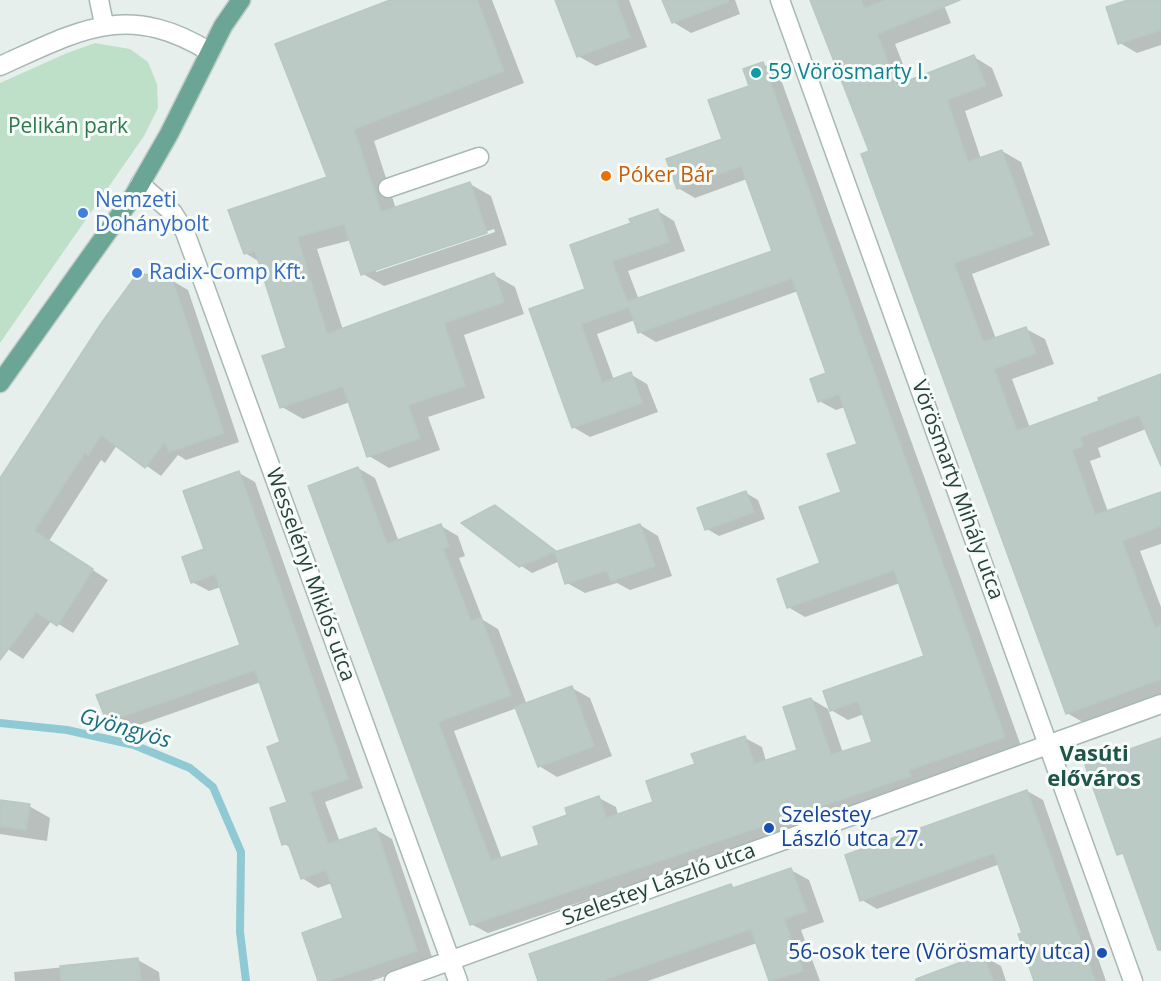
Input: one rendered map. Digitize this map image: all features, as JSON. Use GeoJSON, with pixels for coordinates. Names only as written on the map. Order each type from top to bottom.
{"type":"FeatureCollection","features":[{"type":"Feature","properties":{"kind":"main road"},"geometry":{"type":"LineString","coordinates":[[0,383],[140,184],[169,134],[223,26],[241,0]]}},
{"type":"Feature","properties":{"kind":"street"},"geometry":{"type":"LineString","coordinates":[[99,0],[104,24]]}},
{"type":"Feature","properties":{"kind":"street","name":"Vörösmarty Mihály utca"},"geometry":{"type":"LineString","coordinates":[[780,0],[1133,981]]}},
{"type":"Feature","properties":{"kind":"street"},"geometry":{"type":"LineString","coordinates":[[0,66],[51,43],[104,24],[143,25],[184,38],[210,52]]}},
{"type":"Feature","properties":{"kind":"street"},"geometry":{"type":"LineString","coordinates":[[388,188],[479,158]]}},
{"type":"Feature","properties":{"kind":"street","name":"Wesselényi Miklós utca"},"geometry":{"type":"LineString","coordinates":[[140,184],[173,213],[185,232],[458,981]]}},
{"type":"Feature","properties":{"kind":"street","name":"Szelestey László utca"},"geometry":{"type":"LineString","coordinates":[[394,981],[1161,704]]}},
{"type":"Feature","properties":{"kind":"green space","name":"Pelikán park"},"geometry":{"type":"Polygon","coordinates":[[[95,43],[130,49],[148,62],[157,84],[158,108],[144,136],[0,343],[0,83],[95,43]]]}},
{"type":"Feature","properties":{"kind":"building"},"geometry":{"type":"Polygon","coordinates":[[[390,0],[477,0],[504,71],[354,129],[381,212],[470,182],[487,233],[361,275],[344,224],[297,237],[327,334],[494,273],[504,302],[444,323],[465,386],[408,405],[420,438],[367,457],[343,386],[280,408],[262,356],[286,348],[255,251],[244,254],[228,210],[327,177],[275,44],[390,0]]]}},
{"type":"Feature","properties":{"kind":"building"},"geometry":{"type":"Polygon","coordinates":[[[555,0],[616,0],[630,37],[577,57],[555,0]]]}},
{"type":"Feature","properties":{"kind":"building"},"geometry":{"type":"Polygon","coordinates":[[[662,0],[728,0],[728,2],[672,23],[662,0]]]}},
{"type":"Feature","properties":{"kind":"building"},"geometry":{"type":"Polygon","coordinates":[[[810,0],[861,0],[865,8],[886,0],[960,0],[877,34],[897,85],[974,55],[986,85],[947,100],[968,162],[1002,150],[1033,235],[954,263],[983,342],[1026,327],[1036,353],[994,369],[1017,431],[1099,401],[1098,398],[1161,374],[1161,466],[1139,415],[1080,437],[1083,446],[1072,450],[1095,515],[1161,492],[1161,526],[1122,541],[1155,628],[1161,625],[1161,679],[1066,714],[861,154],[869,151],[810,0]]]}},
{"type":"Feature","properties":{"kind":"building"},"geometry":{"type":"Polygon","coordinates":[[[1128,0],[1161,0],[1161,30],[1118,44],[1106,7],[1128,0]]]}},
{"type":"Feature","properties":{"kind":"building"},"geometry":{"type":"Polygon","coordinates":[[[763,62],[1005,737],[909,770],[911,776],[470,925],[308,486],[358,467],[387,544],[441,524],[449,546],[443,549],[471,621],[481,618],[511,695],[438,722],[491,861],[539,845],[533,827],[567,815],[565,808],[599,796],[606,818],[653,802],[646,781],[695,764],[691,754],[745,736],[754,764],[797,750],[783,707],[811,698],[831,755],[872,742],[858,701],[830,711],[823,691],[924,656],[894,570],[787,608],[777,579],[820,563],[799,507],[841,492],[827,454],[857,444],[839,394],[818,402],[810,379],[826,373],[792,278],[638,333],[629,307],[581,324],[602,383],[631,372],[642,403],[572,428],[529,309],[585,289],[570,245],[631,223],[629,219],[658,209],[669,242],[612,261],[627,302],[772,251],[741,166],[677,189],[666,159],[722,139],[708,100],[749,86],[743,69],[763,62]]]}},
{"type":"Feature","properties":{"kind":"building"},"geometry":{"type":"Polygon","coordinates":[[[138,273],[172,279],[224,433],[169,452],[165,441],[145,468],[101,435],[88,455],[85,452],[34,531],[93,569],[57,626],[36,612],[0,660],[0,478],[102,322],[138,273]]]}},
{"type":"Feature","properties":{"kind":"building"},"geometry":{"type":"Polygon","coordinates":[[[239,471],[348,779],[310,792],[328,844],[376,828],[417,951],[328,981],[318,981],[302,933],[343,918],[326,870],[301,879],[288,843],[282,845],[270,808],[287,802],[267,747],[280,742],[255,670],[107,722],[96,695],[240,645],[215,574],[191,583],[182,557],[204,549],[183,491],[239,471]]]}},
{"type":"Feature","properties":{"kind":"building"},"geometry":{"type":"Polygon","coordinates":[[[746,491],[754,512],[705,530],[697,508],[746,491]]]}},
{"type":"Feature","properties":{"kind":"building"},"geometry":{"type":"Polygon","coordinates":[[[495,505],[556,551],[519,567],[461,523],[495,505]]]}},
{"type":"Feature","properties":{"kind":"building"},"geometry":{"type":"Polygon","coordinates":[[[640,524],[655,566],[611,581],[607,570],[565,584],[555,552],[640,524]]]}},
{"type":"Feature","properties":{"kind":"building"},"geometry":{"type":"Polygon","coordinates":[[[572,686],[594,746],[538,767],[515,707],[572,686]]]}},
{"type":"Feature","properties":{"kind":"building"},"geometry":{"type":"Polygon","coordinates":[[[1161,738],[1161,950],[1158,950],[1123,853],[1117,855],[1085,765],[1161,738]]]}},
{"type":"Feature","properties":{"kind":"building"},"geometry":{"type":"Polygon","coordinates":[[[1027,790],[1095,981],[1034,981],[1018,934],[1022,933],[994,853],[860,901],[845,855],[1027,790]]]}},
{"type":"Feature","properties":{"kind":"building"},"geometry":{"type":"Polygon","coordinates":[[[0,800],[30,804],[26,830],[0,826],[0,800]]]}},
{"type":"Feature","properties":{"kind":"building"},"geometry":{"type":"Polygon","coordinates":[[[791,868],[807,911],[784,919],[803,971],[769,981],[751,929],[601,981],[538,981],[529,954],[731,884],[733,888],[791,868]]]}},
{"type":"Feature","properties":{"kind":"building"},"geometry":{"type":"Polygon","coordinates":[[[983,954],[993,981],[916,981],[916,979],[983,954]]]}},
{"type":"Feature","properties":{"kind":"building"},"geometry":{"type":"Polygon","coordinates":[[[138,958],[141,981],[61,981],[60,966],[138,958]]]}},
{"type":"Feature","properties":{"kind":"waterway","name":"Gyöngyös"},"geometry":{"type":"LineString","coordinates":[[0,723],[67,730],[134,745],[190,768],[213,787],[241,852],[240,932],[246,981]]}},
{"type":"Feature","properties":{"kind":"place","name":"59 Vörösmarty I."},"geometry":{"type":"Point","coordinates":[756,73]}},
{"type":"Feature","properties":{"kind":"place","name":"Póker Bár"},"geometry":{"type":"Point","coordinates":[606,176]}},
{"type":"Feature","properties":{"kind":"place","name":"Nemzeti Dohánybolt"},"geometry":{"type":"Point","coordinates":[83,213]}},
{"type":"Feature","properties":{"kind":"place","name":"Radix-Comp Kft."},"geometry":{"type":"Point","coordinates":[137,273]}},
{"type":"Feature","properties":{"kind":"place","name":"Szelestey László utca 27."},"geometry":{"type":"Point","coordinates":[769,828]}},
{"type":"Feature","properties":{"kind":"place","name":"56-osok tere (Vörösmarty utca)"},"geometry":{"type":"Point","coordinates":[1102,953]}},
{"type":"Feature","properties":{"kind":"district","name":"Vasúti előváros"},"geometry":{"type":"Point","coordinates":[1094,768]}}]}
